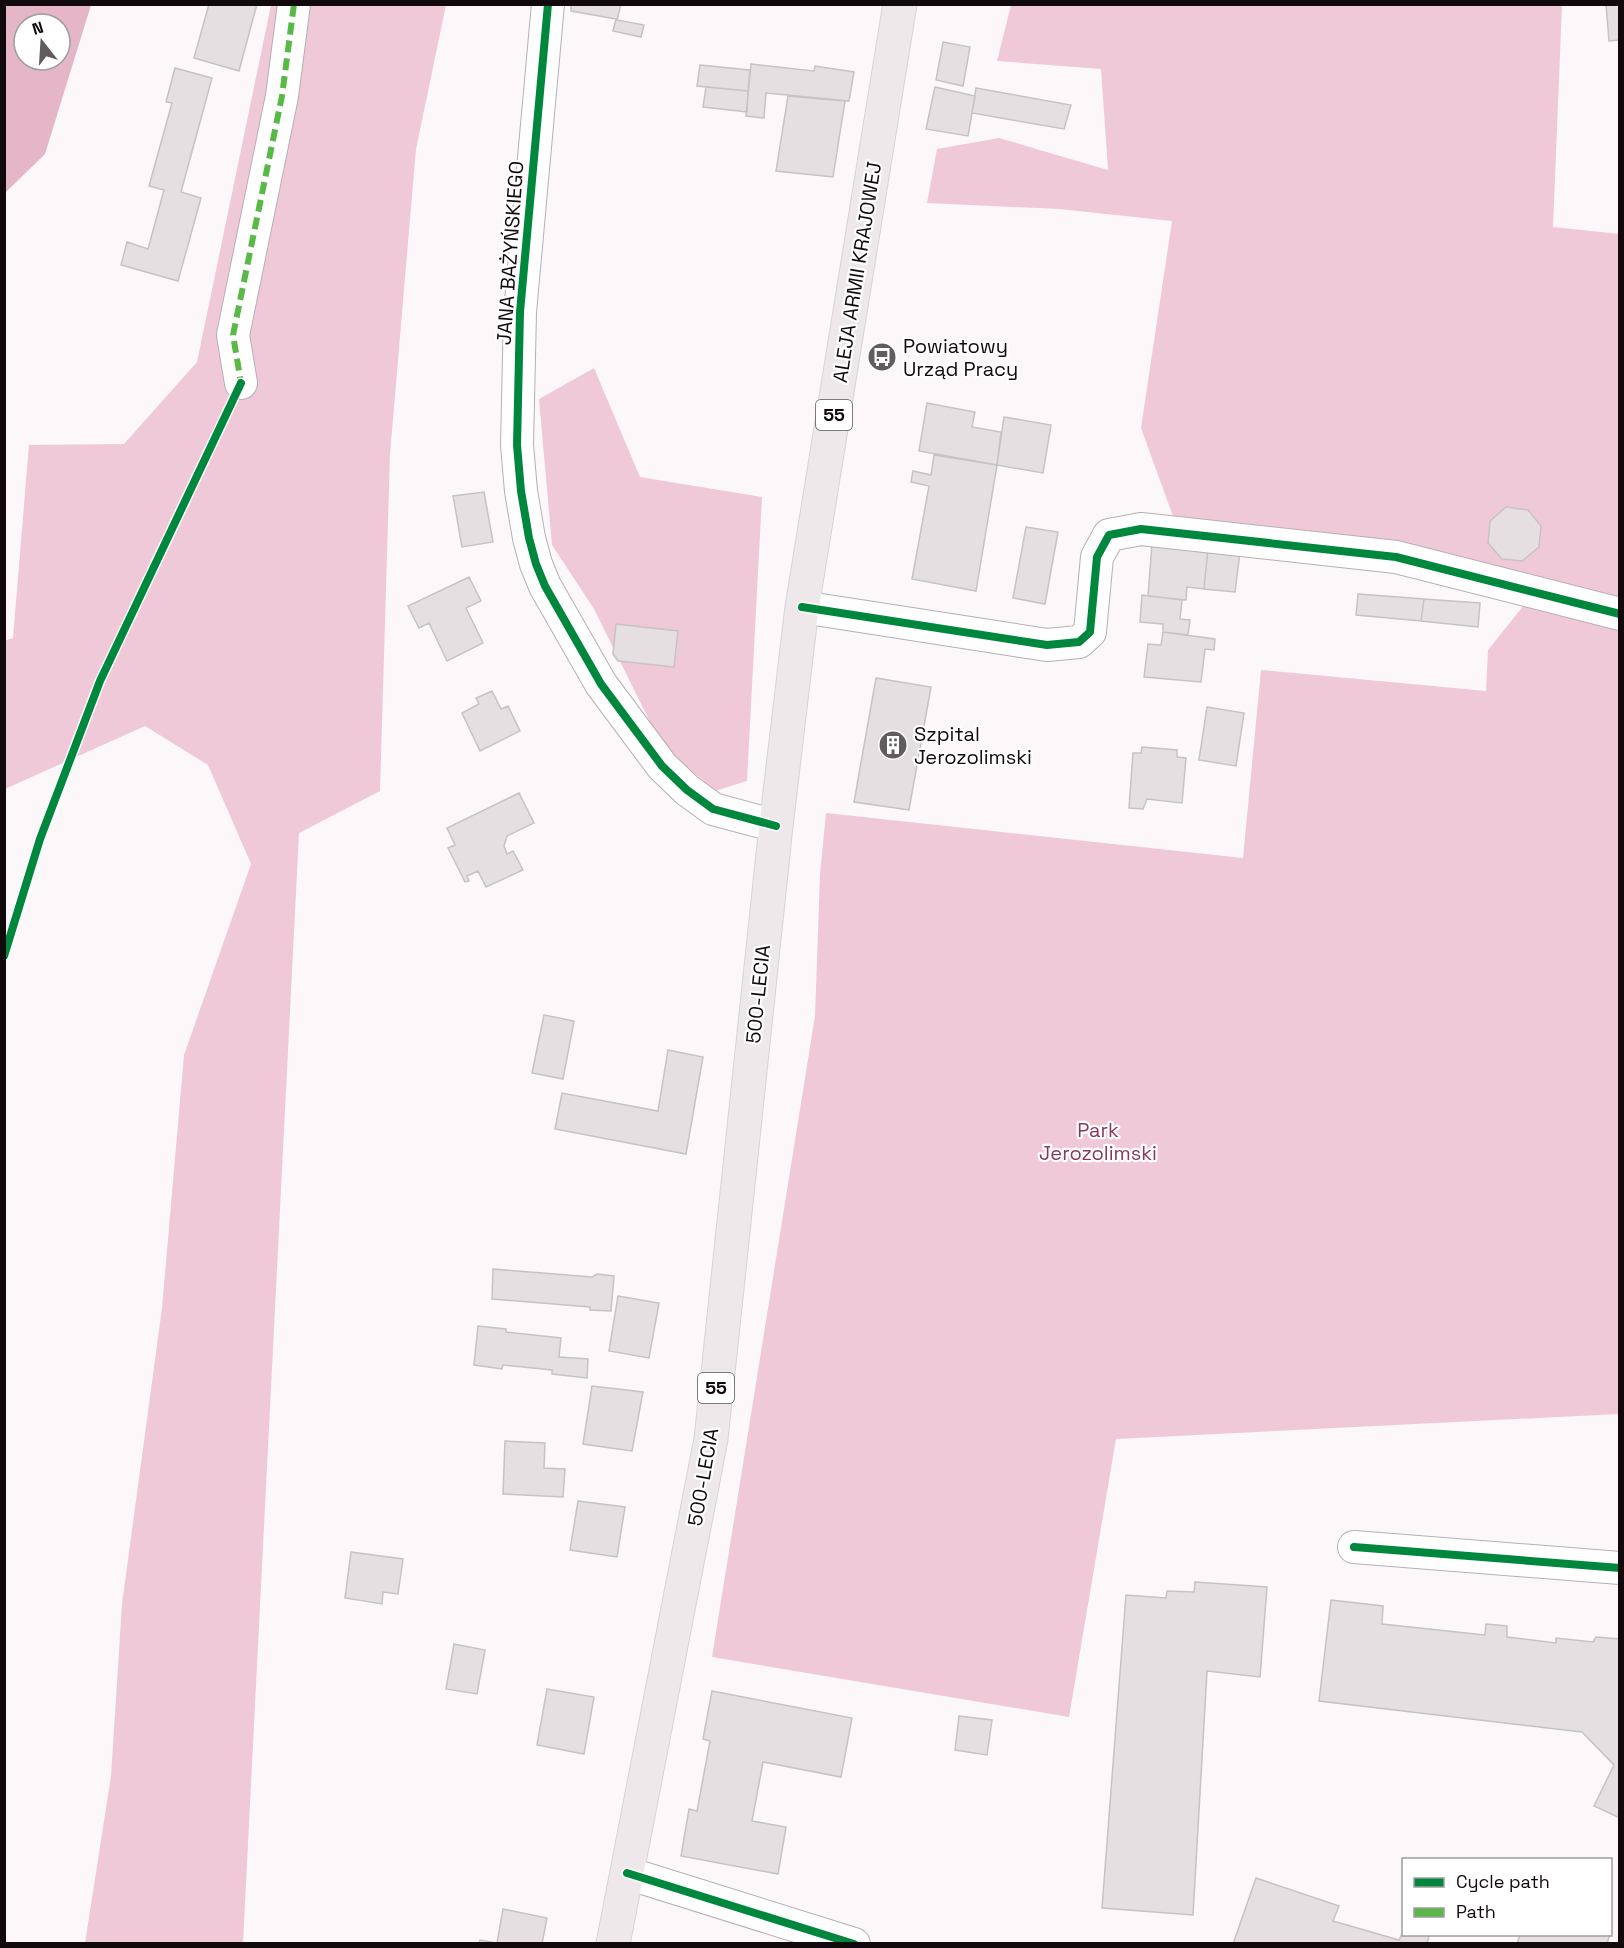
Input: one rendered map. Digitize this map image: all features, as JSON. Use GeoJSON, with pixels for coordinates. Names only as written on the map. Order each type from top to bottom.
{"type":"FeatureCollection","features":[{"type":"Feature","properties":{"kind":"main road","name":"ALEJA ARMII KRAJOWEJ"},"geometry":{"type":"LineString","coordinates":[[776,826],[802,607],[900,4]]}},
{"type":"Feature","properties":{"kind":"main road","name":"500-LECIA"},"geometry":{"type":"LineString","coordinates":[[613,1944],[711,1438],[776,826]]}},
{"type":"Feature","properties":{"kind":"street"},"geometry":{"type":"LineString","coordinates":[[241,383],[233,335],[282,96],[294,4]]}},
{"type":"Feature","properties":{"kind":"street","name":"JANA BAŻYŃSKIEGO"},"geometry":{"type":"LineString","coordinates":[[548,4],[520,312],[517,434],[521,491],[536,564],[545,586],[601,684],[662,766],[687,790],[713,809],[776,826]]}},
{"type":"Feature","properties":{"kind":"street"},"geometry":{"type":"LineString","coordinates":[[802,607],[1047,645],[1079,642],[1090,632],[1097,557],[1109,535],[1141,529],[1396,557],[1620,614]]}},
{"type":"Feature","properties":{"kind":"street"},"geometry":{"type":"LineString","coordinates":[[1354,1547],[1620,1568]]}},
{"type":"Feature","properties":{"kind":"street"},"geometry":{"type":"LineString","coordinates":[[627,1873],[855,1944]]}},
{"type":"Feature","properties":{"kind":"green space"},"geometry":{"type":"Polygon","coordinates":[[[271,5],[446,5],[416,149],[390,454],[380,791],[299,833],[243,1943],[85,1943],[111,1776],[122,1604],[162,1308],[184,1055],[251,864],[208,765],[145,726],[5,789],[4,641],[13,638],[29,445],[124,444],[197,362],[271,5]]]}},
{"type":"Feature","properties":{"kind":"green space","name":"Park Jerozolimski"},"geometry":{"type":"Polygon","coordinates":[[[1011,5],[1562,5],[1553,227],[1620,234],[1619,1414],[1116,1439],[1069,1717],[712,1657],[815,1016],[820,874],[826,813],[1243,858],[1261,670],[1486,691],[1488,650],[1544,580],[1174,519],[1141,428],[1172,221],[1059,209],[927,203],[937,149],[999,138],[1108,170],[1101,69],[997,61],[1011,5]]]}},
{"type":"Feature","properties":{"kind":"green space"},"geometry":{"type":"Polygon","coordinates":[[[594,368],[640,477],[762,497],[747,781],[715,791],[662,746],[594,609],[552,545],[539,399],[594,368]]]}},
{"type":"Feature","properties":{"kind":"shaded area"},"geometry":{"type":"Polygon","coordinates":[[[5,4],[91,5],[72,67],[72,12],[12,12],[12,72],[70,72],[45,154],[5,193],[5,4]]]}},
{"type":"Feature","properties":{"kind":"building"},"geometry":{"type":"Polygon","coordinates":[[[209,4],[257,4],[239,71],[194,58],[209,4]]]}},
{"type":"Feature","properties":{"kind":"building"},"geometry":{"type":"Polygon","coordinates":[[[571,4],[621,4],[617,20],[644,25],[641,37],[613,31],[616,19],[571,11],[571,4]]]}},
{"type":"Feature","properties":{"kind":"building"},"geometry":{"type":"Polygon","coordinates":[[[1606,4],[1620,4],[1620,40],[1609,41],[1606,4]]]}},
{"type":"Feature","properties":{"kind":"building"},"geometry":{"type":"Polygon","coordinates":[[[943,42],[970,47],[963,86],[936,80],[943,42]]]}},
{"type":"Feature","properties":{"kind":"building"},"geometry":{"type":"Polygon","coordinates":[[[751,64],[814,71],[815,66],[854,72],[849,101],[766,93],[764,118],[746,116],[751,64]]]}},
{"type":"Feature","properties":{"kind":"building"},"geometry":{"type":"Polygon","coordinates":[[[700,65],[750,70],[748,91],[697,86],[700,65]]]}},
{"type":"Feature","properties":{"kind":"building"},"geometry":{"type":"Polygon","coordinates":[[[175,68],[212,78],[181,192],[201,198],[178,281],[121,265],[127,242],[148,249],[164,190],[149,186],[172,103],[166,102],[175,68]]]}},
{"type":"Feature","properties":{"kind":"building"},"geometry":{"type":"Polygon","coordinates":[[[706,87],[748,91],[747,112],[703,107],[706,87]]]}},
{"type":"Feature","properties":{"kind":"building"},"geometry":{"type":"Polygon","coordinates":[[[935,87],[975,96],[968,136],[926,129],[935,87]]]}},
{"type":"Feature","properties":{"kind":"building"},"geometry":{"type":"Polygon","coordinates":[[[976,88],[1071,105],[1064,129],[972,113],[976,88]]]}},
{"type":"Feature","properties":{"kind":"building"},"geometry":{"type":"Polygon","coordinates":[[[788,96],[845,101],[833,177],[776,171],[788,96]]]}},
{"type":"Feature","properties":{"kind":"building"},"geometry":{"type":"Polygon","coordinates":[[[927,403],[975,412],[972,427],[1001,432],[997,465],[919,451],[927,403]]]}},
{"type":"Feature","properties":{"kind":"building"},"geometry":{"type":"Polygon","coordinates":[[[1004,417],[1051,425],[1043,473],[997,465],[1004,417]]]}},
{"type":"Feature","properties":{"kind":"building"},"geometry":{"type":"Polygon","coordinates":[[[934,455],[997,465],[976,591],[912,579],[929,486],[911,482],[913,471],[931,475],[934,455]]]}},
{"type":"Feature","properties":{"kind":"building"},"geometry":{"type":"Polygon","coordinates":[[[484,492],[493,542],[462,547],[453,496],[484,492]]]}},
{"type":"Feature","properties":{"kind":"building"},"geometry":{"type":"Polygon","coordinates":[[[1506,507],[1528,510],[1541,526],[1539,547],[1522,561],[1502,559],[1488,543],[1490,521],[1506,507]]]}},
{"type":"Feature","properties":{"kind":"building"},"geometry":{"type":"Polygon","coordinates":[[[1026,527],[1058,532],[1045,604],[1013,598],[1026,527]]]}},
{"type":"Feature","properties":{"kind":"building"},"geometry":{"type":"Polygon","coordinates":[[[1152,544],[1208,549],[1204,589],[1187,587],[1186,600],[1148,596],[1152,544]]]}},
{"type":"Feature","properties":{"kind":"building"},"geometry":{"type":"Polygon","coordinates":[[[1208,549],[1240,552],[1235,592],[1204,589],[1208,549]]]}},
{"type":"Feature","properties":{"kind":"building"},"geometry":{"type":"Polygon","coordinates":[[[469,577],[481,601],[466,608],[483,643],[447,661],[429,623],[419,628],[408,606],[469,577]]]}},
{"type":"Feature","properties":{"kind":"building"},"geometry":{"type":"Polygon","coordinates":[[[1358,594],[1424,599],[1421,621],[1356,615],[1358,594]]]}},
{"type":"Feature","properties":{"kind":"building"},"geometry":{"type":"Polygon","coordinates":[[[1142,595],[1182,600],[1180,619],[1190,620],[1188,635],[1163,632],[1163,624],[1140,622],[1142,595]]]}},
{"type":"Feature","properties":{"kind":"building"},"geometry":{"type":"Polygon","coordinates":[[[1424,599],[1480,603],[1478,627],[1421,621],[1424,599]]]}},
{"type":"Feature","properties":{"kind":"building"},"geometry":{"type":"Polygon","coordinates":[[[616,624],[678,631],[674,667],[618,661],[613,654],[616,624]]]}},
{"type":"Feature","properties":{"kind":"building"},"geometry":{"type":"Polygon","coordinates":[[[1163,632],[1215,639],[1214,650],[1205,649],[1201,682],[1144,677],[1148,644],[1161,645],[1163,632]]]}},
{"type":"Feature","properties":{"kind":"building","name":"Szpital Jerozolimski"},"geometry":{"type":"Polygon","coordinates":[[[876,678],[931,687],[909,810],[854,802],[876,678]]]}},
{"type":"Feature","properties":{"kind":"building"},"geometry":{"type":"Polygon","coordinates":[[[492,691],[501,709],[508,706],[520,731],[480,751],[462,713],[479,704],[476,698],[492,691]]]}},
{"type":"Feature","properties":{"kind":"building"},"geometry":{"type":"Polygon","coordinates":[[[1207,707],[1244,713],[1236,766],[1199,760],[1207,707]]]}},
{"type":"Feature","properties":{"kind":"building"},"geometry":{"type":"Polygon","coordinates":[[[1142,747],[1177,750],[1177,757],[1186,758],[1182,803],[1147,799],[1143,809],[1129,808],[1133,753],[1141,753],[1142,747]]]}},
{"type":"Feature","properties":{"kind":"building"},"geometry":{"type":"Polygon","coordinates":[[[519,793],[534,823],[507,836],[504,846],[507,854],[513,851],[523,870],[486,887],[478,871],[467,876],[469,881],[465,882],[448,848],[455,845],[447,828],[519,793]]]}},
{"type":"Feature","properties":{"kind":"building"},"geometry":{"type":"Polygon","coordinates":[[[544,1015],[574,1021],[563,1079],[532,1073],[544,1015]]]}},
{"type":"Feature","properties":{"kind":"building"},"geometry":{"type":"Polygon","coordinates":[[[668,1050],[703,1057],[686,1154],[555,1129],[562,1093],[658,1111],[668,1050]]]}},
{"type":"Feature","properties":{"kind":"building"},"geometry":{"type":"Polygon","coordinates":[[[493,1269],[592,1277],[597,1274],[614,1276],[611,1311],[590,1310],[590,1307],[492,1299],[493,1269]]]}},
{"type":"Feature","properties":{"kind":"building"},"geometry":{"type":"Polygon","coordinates":[[[618,1296],[659,1303],[649,1358],[609,1351],[618,1296]]]}},
{"type":"Feature","properties":{"kind":"building"},"geometry":{"type":"Polygon","coordinates":[[[478,1326],[506,1329],[506,1332],[561,1338],[559,1357],[588,1359],[587,1378],[552,1374],[552,1370],[503,1365],[502,1369],[474,1365],[478,1326]]]}},
{"type":"Feature","properties":{"kind":"building"},"geometry":{"type":"Polygon","coordinates":[[[592,1386],[643,1392],[632,1451],[583,1444],[592,1386]]]}},
{"type":"Feature","properties":{"kind":"building"},"geometry":{"type":"Polygon","coordinates":[[[505,1441],[545,1443],[544,1468],[565,1469],[563,1497],[503,1494],[505,1441]]]}},
{"type":"Feature","properties":{"kind":"building"},"geometry":{"type":"Polygon","coordinates":[[[578,1501],[625,1507],[617,1557],[570,1550],[578,1501]]]}},
{"type":"Feature","properties":{"kind":"building"},"geometry":{"type":"Polygon","coordinates":[[[351,1552],[403,1559],[398,1594],[383,1592],[382,1604],[345,1598],[351,1552]]]}},
{"type":"Feature","properties":{"kind":"building"},"geometry":{"type":"Polygon","coordinates":[[[1195,1582],[1267,1587],[1260,1677],[1207,1671],[1193,1915],[1102,1908],[1126,1595],[1166,1598],[1167,1591],[1194,1592],[1195,1582]]]}},
{"type":"Feature","properties":{"kind":"building"},"geometry":{"type":"Polygon","coordinates":[[[1331,1600],[1383,1606],[1382,1624],[1485,1635],[1486,1624],[1507,1626],[1507,1637],[1556,1643],[1556,1638],[1593,1642],[1596,1637],[1620,1639],[1620,1818],[1594,1806],[1614,1765],[1582,1732],[1319,1701],[1331,1600]]]}},
{"type":"Feature","properties":{"kind":"building"},"geometry":{"type":"Polygon","coordinates":[[[454,1644],[485,1650],[477,1694],[446,1689],[454,1644]]]}},
{"type":"Feature","properties":{"kind":"building"},"geometry":{"type":"Polygon","coordinates":[[[547,1689],[594,1697],[584,1754],[537,1745],[547,1689]]]}},
{"type":"Feature","properties":{"kind":"building"},"geometry":{"type":"Polygon","coordinates":[[[712,1691],[852,1718],[841,1777],[763,1762],[752,1821],[786,1827],[778,1874],[681,1856],[689,1809],[697,1811],[710,1741],[703,1739],[712,1691]]]}},
{"type":"Feature","properties":{"kind":"building"},"geometry":{"type":"Polygon","coordinates":[[[959,1716],[992,1720],[987,1755],[955,1750],[959,1716]]]}},
{"type":"Feature","properties":{"kind":"building"},"geometry":{"type":"Polygon","coordinates":[[[1256,1878],[1339,1906],[1333,1921],[1399,1940],[1402,1934],[1402,1936],[1429,1936],[1427,1944],[1233,1944],[1256,1878]]]}},
{"type":"Feature","properties":{"kind":"building"},"geometry":{"type":"Polygon","coordinates":[[[503,1909],[547,1918],[542,1944],[479,1944],[480,1940],[497,1943],[503,1909]]]}},
{"type":"Feature","properties":{"kind":"building"},"geometry":{"type":"Polygon","coordinates":[[[1519,1936],[1609,1936],[1607,1944],[1517,1944],[1519,1936]]]}},
{"type":"Feature","properties":{"kind":"marked path"},"geometry":{"type":"LineString","coordinates":[[239,388],[241,383],[233,335],[282,96],[294,4]]}},
{"type":"Feature","properties":{"kind":"cycle path"},"geometry":{"type":"LineString","coordinates":[[548,4],[520,312],[517,445],[521,491],[536,564],[545,586],[601,684],[662,766],[687,790],[713,809],[776,826]]}},
{"type":"Feature","properties":{"kind":"cycle path"},"geometry":{"type":"LineString","coordinates":[[4,956],[40,839],[100,681],[241,383]]}},
{"type":"Feature","properties":{"kind":"cycle path"},"geometry":{"type":"LineString","coordinates":[[802,607],[1047,645],[1079,642],[1090,632],[1097,557],[1109,535],[1141,529],[1396,557],[1620,614]]}},
{"type":"Feature","properties":{"kind":"cycle path"},"geometry":{"type":"LineString","coordinates":[[1354,1547],[1620,1568]]}},
{"type":"Feature","properties":{"kind":"cycle path"},"geometry":{"type":"LineString","coordinates":[[627,1873],[854,1944]]}},
{"type":"Feature","properties":{"kind":"place","name":"Powiatowy Urząd Pracy"},"geometry":{"type":"Point","coordinates":[882,357]}},
{"type":"Feature","properties":{"kind":"place","name":"Szpital Jerozolimski"},"geometry":{"type":"Point","coordinates":[893,745]}}]}
